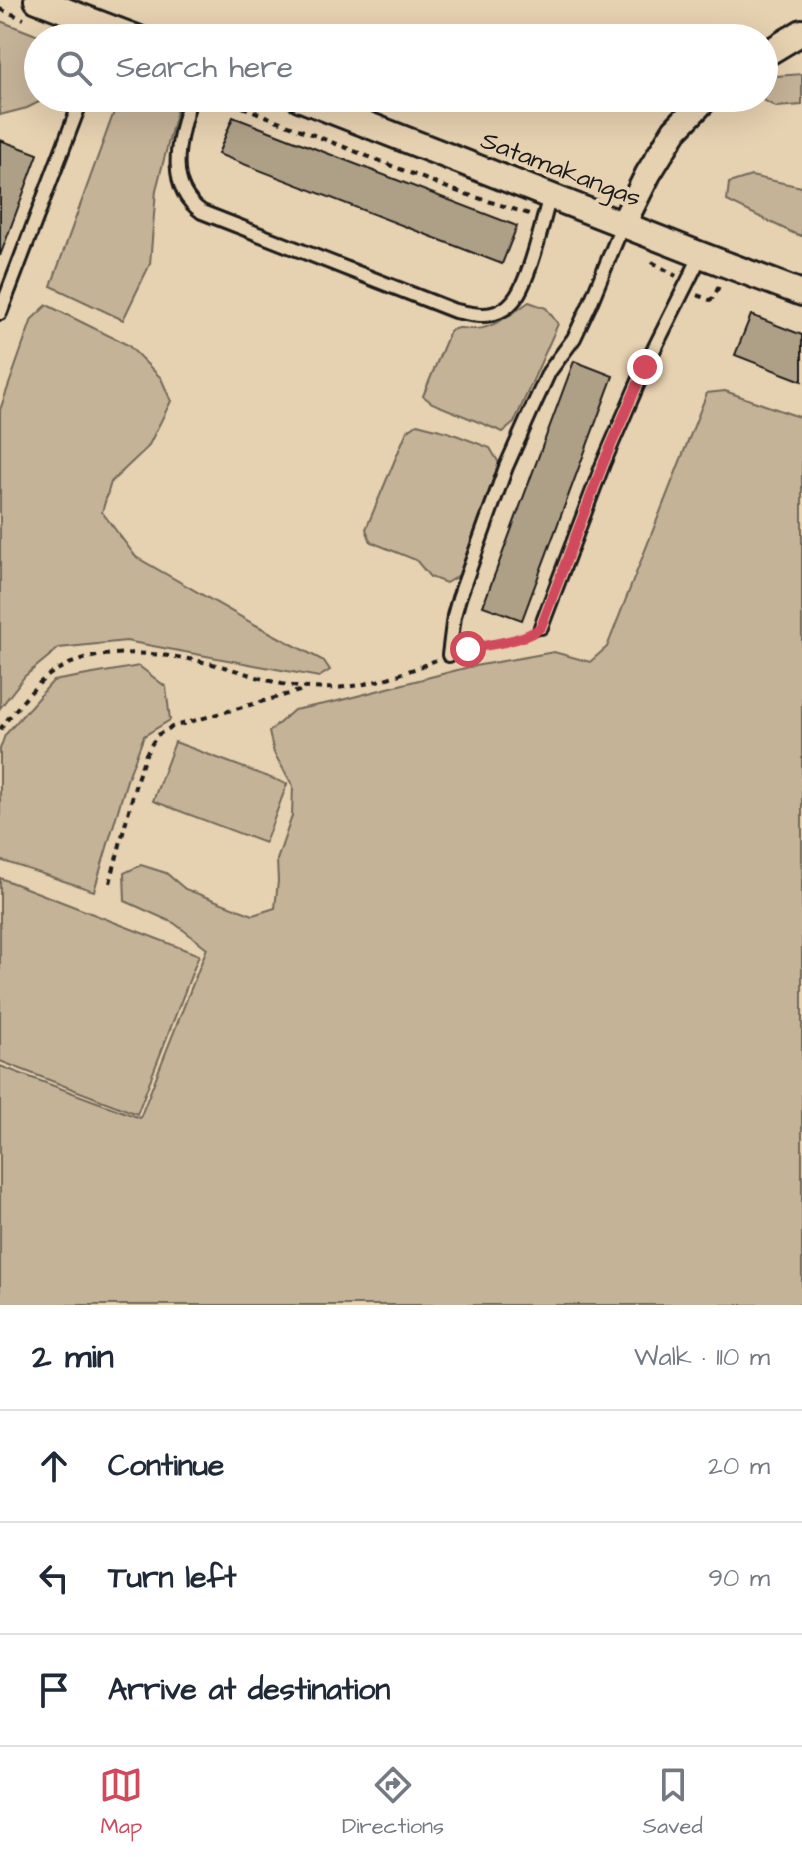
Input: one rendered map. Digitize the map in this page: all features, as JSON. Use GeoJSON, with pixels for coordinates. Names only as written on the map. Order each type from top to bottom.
{"type":"FeatureCollection","features":[{"type":"Feature","properties":{"kind":"street"},"geometry":{"type":"LineString","coordinates":[[37,0],[88,24]]}},
{"type":"Feature","properties":{"kind":"street"},"geometry":{"type":"LineString","coordinates":[[778,47],[802,32]]}},
{"type":"Feature","properties":{"kind":"street","name":"Satamakangas"},"geometry":{"type":"LineString","coordinates":[[335,112],[550,195],[618,234],[701,255],[802,293]]}},
{"type":"Feature","properties":{"kind":"street"},"geometry":{"type":"LineString","coordinates":[[618,234],[648,174],[675,130],[692,112]]}},
{"type":"Feature","properties":{"kind":"lane"},"geometry":{"type":"LineString","coordinates":[[0,313],[77,112]]}},
{"type":"Feature","properties":{"kind":"lane"},"geometry":{"type":"LineString","coordinates":[[186,112],[178,141],[177,163],[184,196],[192,205],[202,212],[455,311],[493,314],[513,301],[520,290],[550,195]]}},
{"type":"Feature","properties":{"kind":"lane"},"geometry":{"type":"LineString","coordinates":[[449,655],[459,598],[506,467],[549,372],[574,338],[618,234]]}},
{"type":"Feature","properties":{"kind":"lane"},"geometry":{"type":"LineString","coordinates":[[541,627],[603,464],[645,367],[701,255]]}},
{"type":"Feature","properties":{"kind":"path"},"geometry":{"type":"LineString","coordinates":[[255,112],[453,190],[543,219]]}},
{"type":"Feature","properties":{"kind":"path"},"geometry":{"type":"LineString","coordinates":[[618,234],[631,251],[663,268],[696,295],[710,300],[726,265]]}},
{"type":"Feature","properties":{"kind":"path"},"geometry":{"type":"LineString","coordinates":[[0,730],[36,685],[54,671],[72,663],[111,654],[168,656],[308,688],[352,687],[389,679],[449,655],[532,634],[541,627]]}},
{"type":"Feature","properties":{"kind":"path"},"geometry":{"type":"LineString","coordinates":[[110,883],[137,779],[157,735],[172,727],[308,688]]}},
{"type":"Feature","properties":{"kind":"shaded area"},"geometry":{"type":"Polygon","coordinates":[[[0,21],[24,30],[24,109],[0,115],[0,21]]]}},
{"type":"Feature","properties":{"kind":"shaded area"},"geometry":{"type":"Polygon","coordinates":[[[802,74],[802,105],[778,107],[778,76],[802,74]]]}},
{"type":"Feature","properties":{"kind":"shaded area"},"geometry":{"type":"Polygon","coordinates":[[[114,112],[176,112],[156,190],[150,264],[123,320],[51,286],[114,112]]]}},
{"type":"Feature","properties":{"kind":"shaded area"},"geometry":{"type":"Polygon","coordinates":[[[751,176],[802,187],[802,236],[727,201],[729,183],[751,176]]]}},
{"type":"Feature","properties":{"kind":"shaded area"},"geometry":{"type":"Polygon","coordinates":[[[529,302],[546,308],[558,324],[514,423],[503,432],[432,403],[423,396],[450,331],[490,326],[529,302]]]}},
{"type":"Feature","properties":{"kind":"shaded area"},"geometry":{"type":"Polygon","coordinates":[[[47,305],[128,345],[161,378],[171,401],[148,447],[111,482],[102,512],[136,557],[324,661],[330,670],[319,677],[126,641],[59,648],[25,676],[0,708],[0,410],[32,319],[47,305]]]}},
{"type":"Feature","properties":{"kind":"shaded area"},"geometry":{"type":"Polygon","coordinates":[[[725,391],[802,418],[802,1305],[0,1305],[0,1066],[140,1118],[207,948],[174,923],[125,901],[124,873],[141,865],[166,873],[185,889],[253,915],[275,908],[277,860],[292,816],[293,786],[274,753],[269,732],[294,710],[469,667],[554,652],[590,662],[607,647],[707,393],[725,391]]]}},
{"type":"Feature","properties":{"kind":"shaded area"},"geometry":{"type":"Polygon","coordinates":[[[417,424],[490,448],[499,463],[459,575],[446,583],[430,577],[416,560],[371,542],[366,529],[407,431],[417,424]]]}},
{"type":"Feature","properties":{"kind":"shaded area"},"geometry":{"type":"Polygon","coordinates":[[[139,666],[166,687],[170,720],[144,736],[127,780],[94,891],[0,860],[0,749],[5,735],[53,681],[139,666]]]}},
{"type":"Feature","properties":{"kind":"shaded area"},"geometry":{"type":"Polygon","coordinates":[[[175,742],[287,784],[265,843],[153,801],[175,742]]]}},
{"type":"Feature","properties":{"kind":"shaded area"},"geometry":{"type":"Polygon","coordinates":[[[0,878],[199,955],[137,1114],[0,1061],[0,878]]]}},
{"type":"Feature","properties":{"kind":"building"},"geometry":{"type":"Polygon","coordinates":[[[233,117],[517,226],[502,264],[218,154],[233,117]]]}},
{"type":"Feature","properties":{"kind":"building"},"geometry":{"type":"Polygon","coordinates":[[[0,140],[38,154],[0,256],[0,140]]]}},
{"type":"Feature","properties":{"kind":"building"},"geometry":{"type":"Polygon","coordinates":[[[751,315],[802,335],[802,381],[735,355],[751,315]]]}},
{"type":"Feature","properties":{"kind":"building"},"geometry":{"type":"Polygon","coordinates":[[[574,361],[613,376],[522,620],[483,606],[574,361]]]}},
{"type":"Feature","properties":{"kind":"route"},"geometry":{"type":"LineString","coordinates":[[468,649],[532,634],[541,627],[603,464],[645,367]]}}]}
